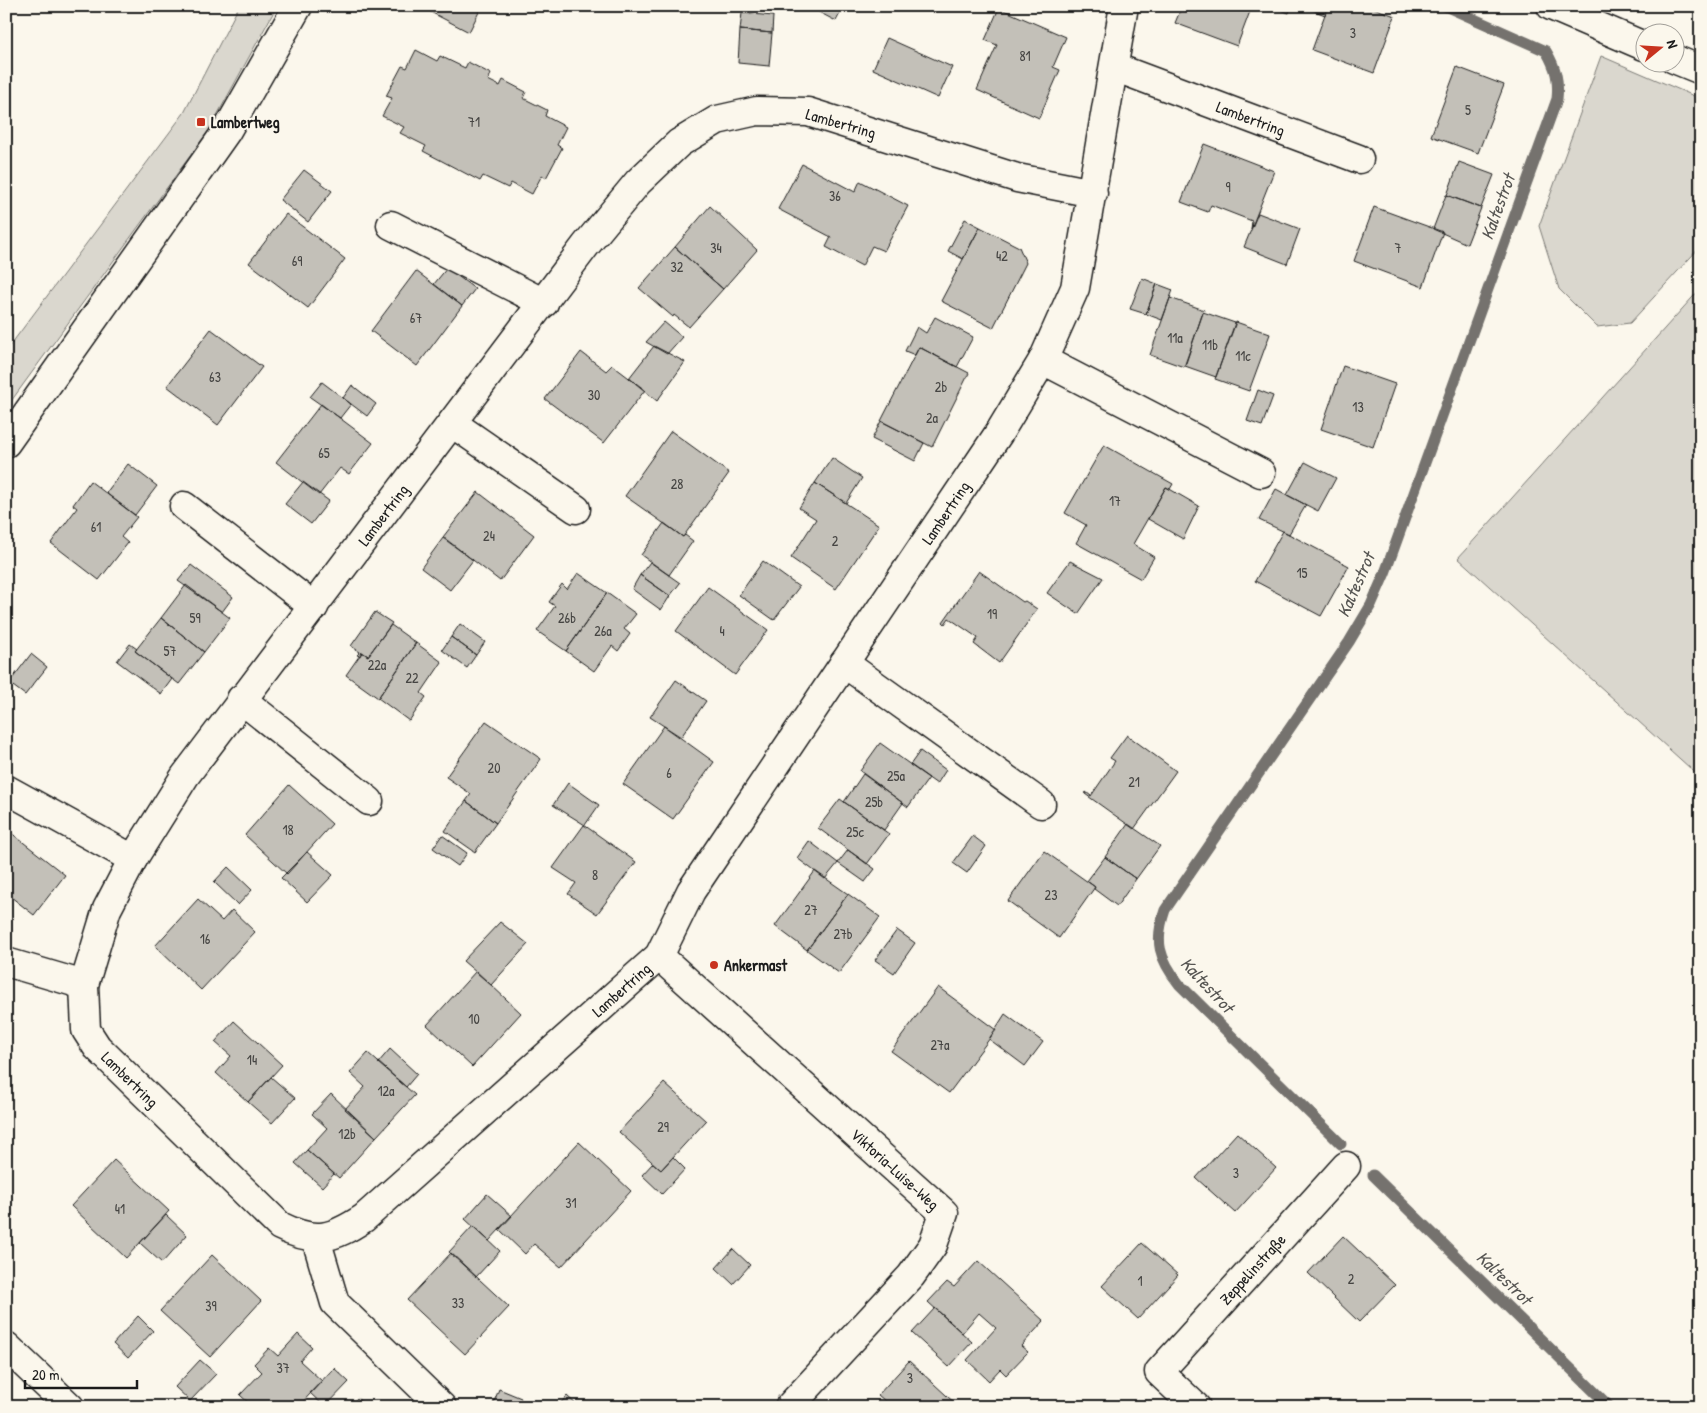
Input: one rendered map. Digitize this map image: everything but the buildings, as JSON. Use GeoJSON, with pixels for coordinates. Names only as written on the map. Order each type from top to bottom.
{"type":"FeatureCollection","features":[{"type":"Feature","properties":{"kind":"street"},"geometry":{"type":"LineString","coordinates":[[6,443],[226,132],[298,6]]}},
{"type":"Feature","properties":{"kind":"street","name":"Lambertring"},"geometry":{"type":"LineString","coordinates":[[1093,193],[1017,178],[808,112],[757,111],[717,120],[679,143],[638,182],[586,244],[544,303],[314,607],[241,699],[185,776],[133,858],[107,909],[84,985],[86,1030],[97,1047],[280,1226],[296,1234],[316,1239],[339,1234],[364,1218],[658,956],[691,891],[999,433],[1043,360],[1075,288],[1093,193],[1124,6]]}},
{"type":"Feature","properties":{"kind":"street"},"geometry":{"type":"LineString","coordinates":[[1551,6],[1634,42]]}},
{"type":"Feature","properties":{"kind":"street"},"geometry":{"type":"LineString","coordinates":[[1684,63],[1701,70]]}},
{"type":"Feature","properties":{"kind":"street","name":"Lambertring"},"geometry":{"type":"LineString","coordinates":[[1114,67],[1359,159]]}},
{"type":"Feature","properties":{"kind":"street"},"geometry":{"type":"LineString","coordinates":[[392,226],[544,303]]}},
{"type":"Feature","properties":{"kind":"street"},"geometry":{"type":"LineString","coordinates":[[1043,360],[1261,473]]}},
{"type":"Feature","properties":{"kind":"street"},"geometry":{"type":"LineString","coordinates":[[452,423],[576,509]]}},
{"type":"Feature","properties":{"kind":"street"},"geometry":{"type":"LineString","coordinates":[[184,506],[314,607]]}},
{"type":"Feature","properties":{"kind":"street"},"geometry":{"type":"LineString","coordinates":[[844,663],[1041,804]]}},
{"type":"Feature","properties":{"kind":"street"},"geometry":{"type":"LineString","coordinates":[[241,699],[369,801]]}},
{"type":"Feature","properties":{"kind":"street"},"geometry":{"type":"LineString","coordinates":[[6,789],[133,858]]}},
{"type":"Feature","properties":{"kind":"street","name":"Viktoria-Luise-Weg"},"geometry":{"type":"LineString","coordinates":[[658,956],[944,1213],[933,1245],[912,1276],[789,1407]]}},
{"type":"Feature","properties":{"kind":"street"},"geometry":{"type":"LineString","coordinates":[[6,962],[84,985]]}},
{"type":"Feature","properties":{"kind":"street","name":"Zeppelinstraße"},"geometry":{"type":"LineString","coordinates":[[1196,1407],[1159,1372],[1346,1166]]}},
{"type":"Feature","properties":{"kind":"street"},"geometry":{"type":"LineString","coordinates":[[316,1239],[335,1302],[442,1407]]}},
{"type":"Feature","properties":{"kind":"street"},"geometry":{"type":"LineString","coordinates":[[6,1346],[70,1407]]}},
{"type":"Feature","properties":{"kind":"shaded area"},"geometry":{"type":"Polygon","coordinates":[[[239,6],[277,6],[209,130],[6,408],[6,351],[184,113],[239,6]]]}},
{"type":"Feature","properties":{"kind":"shaded area"},"geometry":{"type":"Polygon","coordinates":[[[1601,56],[1634,70],[1634,72],[1638,72],[1701,99],[1701,246],[1630,323],[1597,327],[1559,289],[1539,226],[1601,56]]]}},
{"type":"Feature","properties":{"kind":"shaded area"},"geometry":{"type":"Polygon","coordinates":[[[1701,288],[1701,778],[1458,558],[1701,288]]]}},
{"type":"Feature","properties":{"kind":"waterway","name":"Kaltestrot"},"geometry":{"type":"LineString","coordinates":[[1341,1144],[1179,984],[1163,958],[1159,941],[1165,910],[1349,642],[1371,605],[1385,573],[1557,99],[1558,86],[1556,74],[1546,51],[1445,6]]}},
{"type":"Feature","properties":{"kind":"waterway","name":"Kaltestrot"},"geometry":{"type":"LineString","coordinates":[[1373,1175],[1610,1407]]}},
{"type":"Feature","properties":{"kind":"place","name":"Lambertweg"},"geometry":{"type":"Point","coordinates":[201,122]}},
{"type":"Feature","properties":{"kind":"place","name":"Ankermast"},"geometry":{"type":"Point","coordinates":[714,965]}}]}
